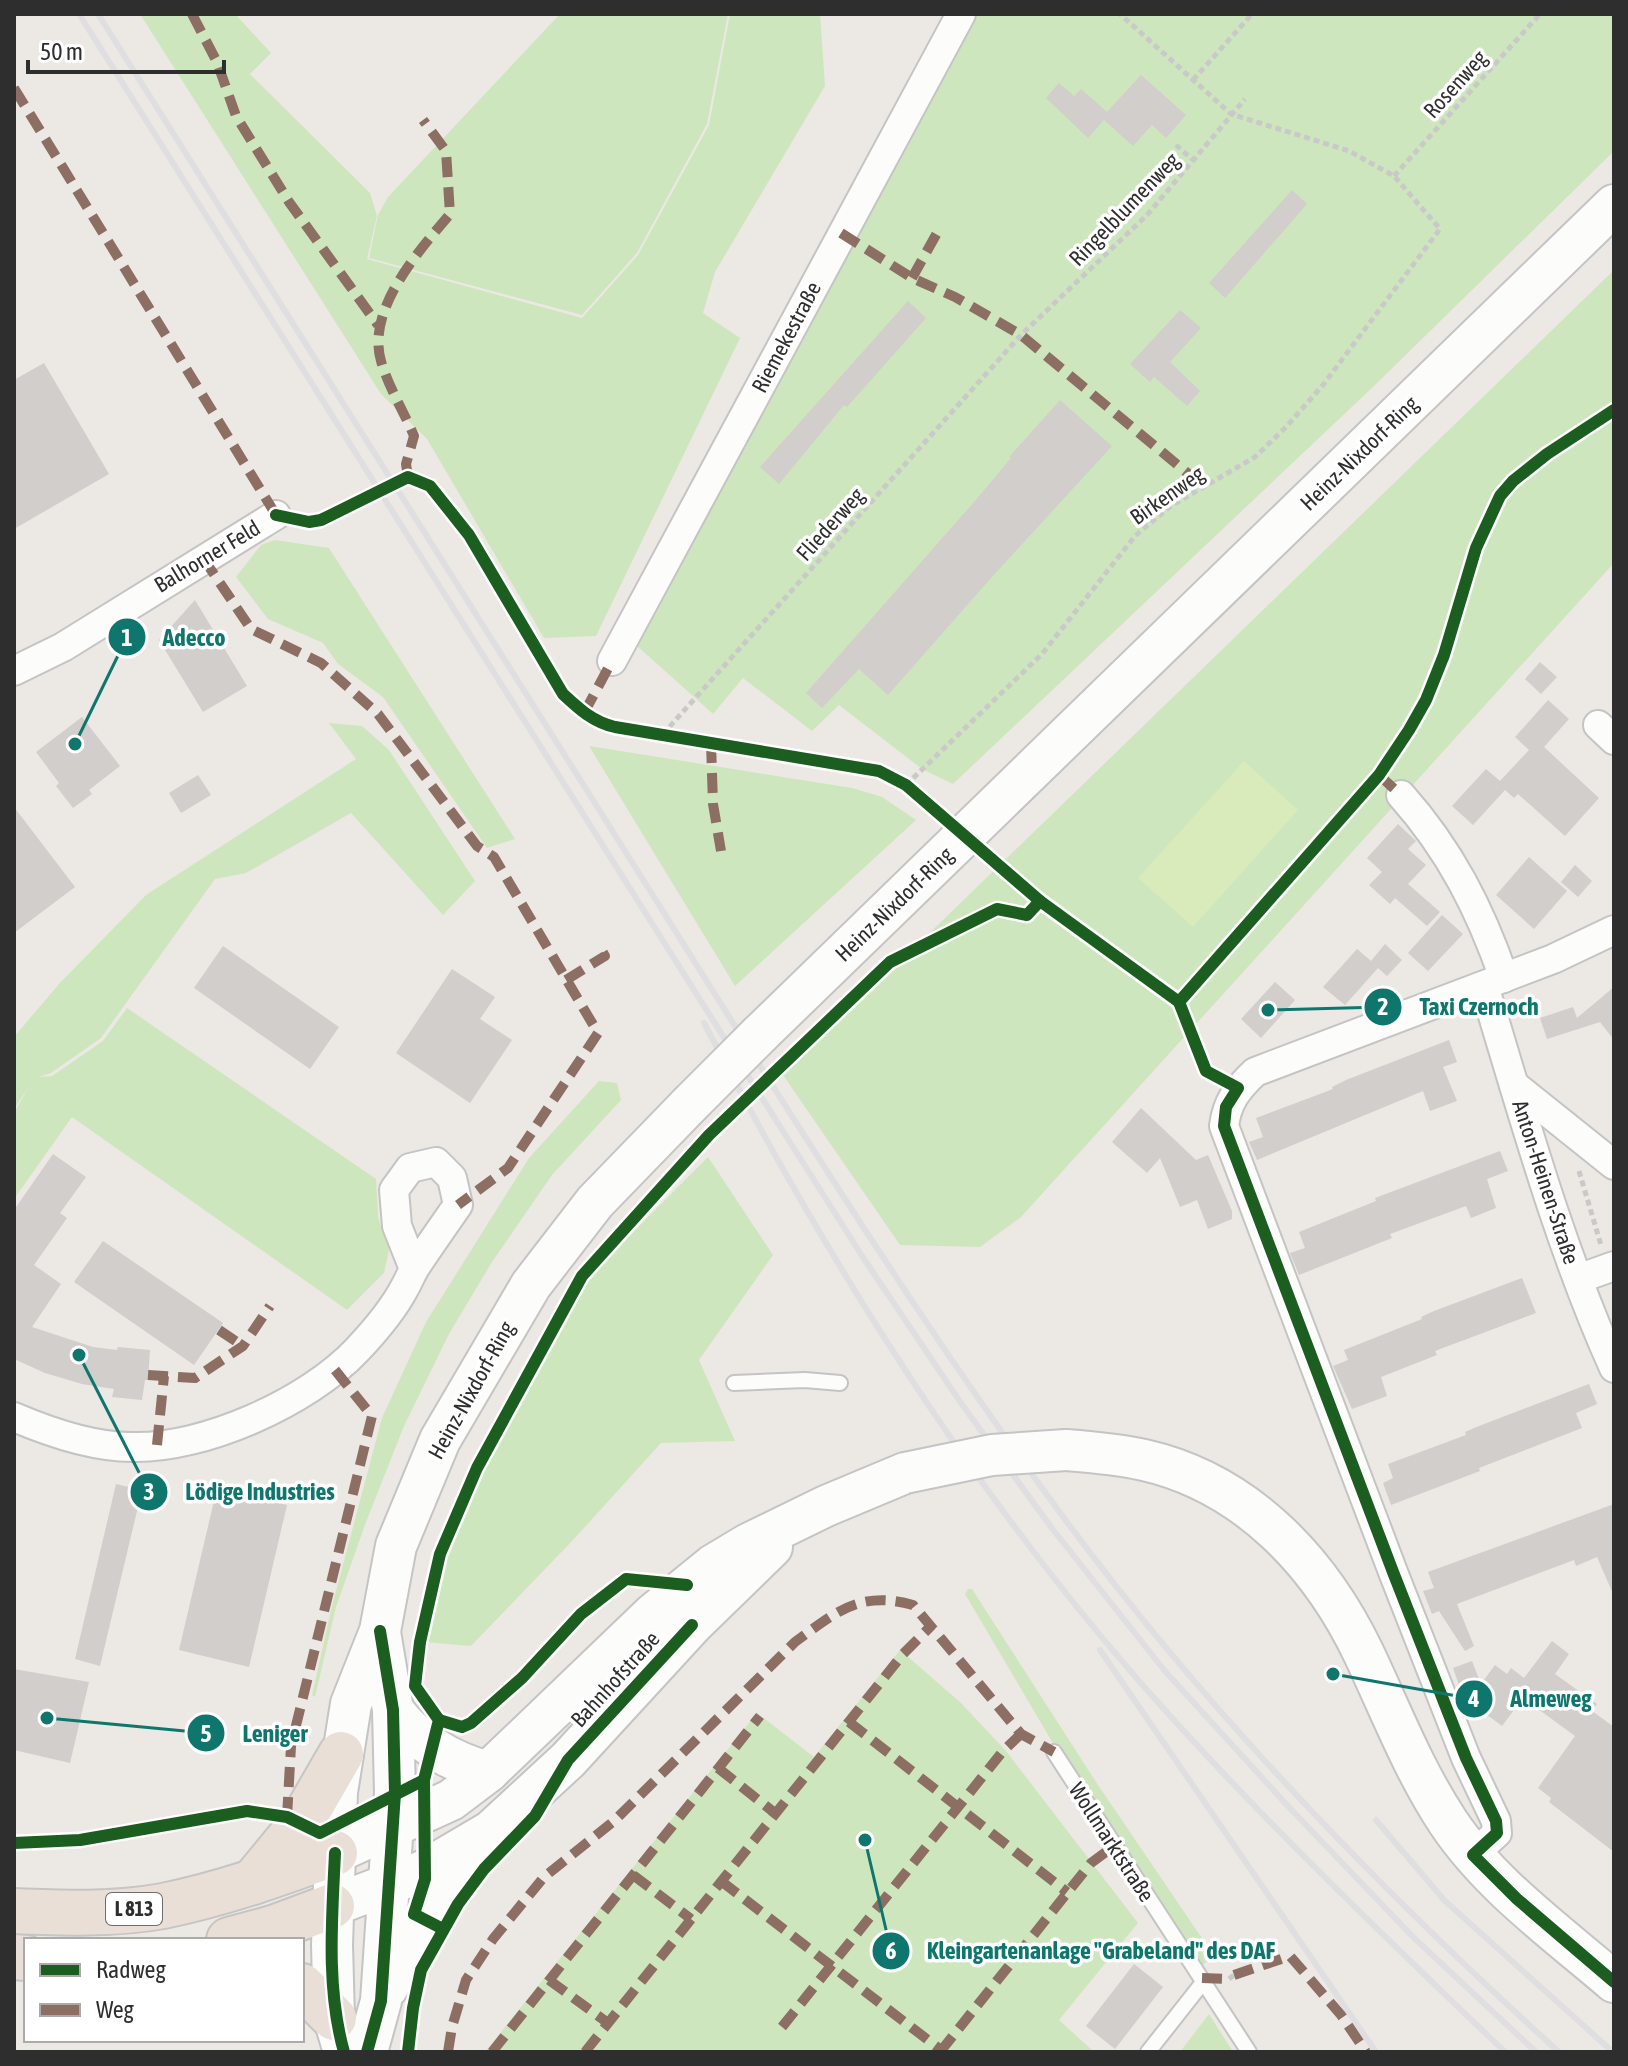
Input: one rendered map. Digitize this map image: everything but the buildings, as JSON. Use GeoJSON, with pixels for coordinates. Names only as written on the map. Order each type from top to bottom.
{"type":"FeatureCollection","features":[{"type":"Feature","properties":{"kind":"highway"},"geometry":{"type":"LineString","coordinates":[[251,1884],[300,1825],[341,1754]]}},
{"type":"Feature","properties":{"kind":"highway","name":"L 813"},"geometry":{"type":"LineString","coordinates":[[14,1911],[80,1914],[161,1906],[251,1884],[335,1853]]}},
{"type":"Feature","properties":{"kind":"highway"},"geometry":{"type":"LineString","coordinates":[[236,1938],[332,1906]]}},
{"type":"Feature","properties":{"kind":"highway"},"geometry":{"type":"LineString","coordinates":[[304,1989],[339,2035]]}},
{"type":"Feature","properties":{"kind":"main road","name":"Heinz-Nixdorf-Ring"},"geometry":{"type":"LineString","coordinates":[[339,2035],[332,1906],[341,1754],[351,1704],[380,1631],[396,1546],[440,1440],[531,1285],[595,1202],[760,1034],[1614,205]]}},
{"type":"Feature","properties":{"kind":"main road","name":"Bahnhofstraße"},"geometry":{"type":"LineString","coordinates":[[335,1853],[451,1800],[488,1772],[687,1585],[748,1544],[826,1506],[905,1473],[992,1455],[1066,1450],[1110,1453],[1178,1470],[1237,1500],[1301,1555],[1343,1613],[1423,1783],[1473,1855],[1517,1899],[1614,1982]]}},
{"type":"Feature","properties":{"kind":"main road","name":"Bahnhofstraße"},"geometry":{"type":"LineString","coordinates":[[332,1906],[423,1871],[491,1831],[568,1760],[692,1625],[793,1524]]}},
{"type":"Feature","properties":{"kind":"main road","name":"Heinz-Nixdorf-Ring"},"geometry":{"type":"LineString","coordinates":[[380,1631],[393,1710],[394,1828],[381,2001]]}},
{"type":"Feature","properties":{"kind":"main road"},"geometry":{"type":"LineString","coordinates":[[393,1710],[405,1727],[432,1748],[451,1759],[488,1772]]}},
{"type":"Feature","properties":{"kind":"main road"},"geometry":{"type":"LineString","coordinates":[[367,2052],[381,2001],[423,1919],[491,1831]]}},
{"type":"Feature","properties":{"kind":"street","name":"Riemekestraße"},"geometry":{"type":"LineString","coordinates":[[612,661],[961,14]]}},
{"type":"Feature","properties":{"kind":"street","name":"Balhorner Feld"},"geometry":{"type":"LineString","coordinates":[[14,671],[63,647],[276,515]]}},
{"type":"Feature","properties":{"kind":"street","name":"Anton-Heinen-Straße"},"geometry":{"type":"LineString","coordinates":[[1401,795],[1431,832],[1485,924],[1514,1085],[1598,1271],[1614,1368]]}},
{"type":"Feature","properties":{"kind":"street"},"geometry":{"type":"LineString","coordinates":[[1473,1855],[1497,1833],[1496,1821],[1466,1758],[1393,1572],[1224,1126],[1226,1107],[1238,1088],[1255,1072],[1494,982],[1593,942],[1614,930]]}},
{"type":"Feature","properties":{"kind":"street","name":"Anton-Heinen-Straße"},"geometry":{"type":"LineString","coordinates":[[1514,1085],[1614,1165]]}},
{"type":"Feature","properties":{"kind":"street"},"geometry":{"type":"LineString","coordinates":[[14,1417],[39,1428],[133,1447],[178,1442],[236,1425],[273,1409],[342,1364],[389,1312],[414,1269]]}},
{"type":"Feature","properties":{"kind":"lane"},"geometry":{"type":"LineString","coordinates":[[734,1383],[805,1380],[840,1383]]}},
{"type":"Feature","properties":{"kind":"lane","name":"Wollmarktstraße"},"geometry":{"type":"LineString","coordinates":[[1054,1752],[1249,2052]]}},
{"type":"Feature","properties":{"kind":"lane"},"geometry":{"type":"LineString","coordinates":[[1148,2052],[1204,1981]]}},
{"type":"Feature","properties":{"kind":"path"},"geometry":{"type":"LineString","coordinates":[[1120,14],[1231,114],[1349,151],[1394,176]]}},
{"type":"Feature","properties":{"kind":"path"},"geometry":{"type":"LineString","coordinates":[[1193,80],[1252,14]]}},
{"type":"Feature","properties":{"kind":"path"},"geometry":{"type":"LineString","coordinates":[[1176,145],[1193,160]]}},
{"type":"Feature","properties":{"kind":"path"},"geometry":{"type":"LineString","coordinates":[[1565,1124],[1604,1255],[1598,1271]]}},
{"type":"Feature","properties":{"kind":"green space"},"geometry":{"type":"Polygon","coordinates":[[[140,14],[235,14],[271,53],[250,74],[370,193],[377,216],[367,259],[582,318],[638,255],[709,125],[730,14],[820,14],[825,86],[715,272],[703,313],[740,338],[596,636],[544,638],[427,439],[381,394],[140,14]]]}},
{"type":"Feature","properties":{"kind":"green space"},"geometry":{"type":"Polygon","coordinates":[[[560,14],[728,14],[707,124],[637,253],[582,315],[369,258],[378,215],[388,197],[560,14]]]}},
{"type":"Feature","properties":{"kind":"green space"},"geometry":{"type":"Polygon","coordinates":[[[976,14],[1614,14],[1614,151],[1374,386],[953,784],[922,769],[839,705],[812,731],[743,678],[713,714],[636,645],[879,181],[976,14]]]}},
{"type":"Feature","properties":{"kind":"green space"},"geometry":{"type":"Polygon","coordinates":[[[1614,270],[1614,563],[1021,1217],[980,1247],[900,1245],[783,1075],[1614,270]]]}},
{"type":"Feature","properties":{"kind":"green space"},"geometry":{"type":"Polygon","coordinates":[[[275,540],[329,548],[515,839],[487,848],[383,697],[338,664],[323,643],[268,619],[236,577],[261,545],[275,540]]]}},
{"type":"Feature","properties":{"kind":"green space"},"geometry":{"type":"Polygon","coordinates":[[[329,723],[362,726],[389,750],[475,881],[443,915],[351,813],[246,873],[215,879],[101,1038],[51,1073],[38,1077],[52,1076],[103,1041],[127,1008],[376,1179],[378,1217],[389,1250],[384,1273],[347,1310],[72,1117],[14,1199],[14,1113],[28,1088],[14,1109],[14,1037],[59,984],[146,895],[356,759],[329,723]]]}},
{"type":"Feature","properties":{"kind":"green space"},"geometry":{"type":"Polygon","coordinates":[[[589,746],[852,788],[882,797],[916,820],[735,986],[589,746]]]}},
{"type":"Feature","properties":{"kind":"green space"},"geometry":{"type":"Polygon","coordinates":[[[1244,761],[1298,810],[1193,927],[1138,878],[1244,761]]]}},
{"type":"Feature","properties":{"kind":"green space"},"geometry":{"type":"Polygon","coordinates":[[[599,1081],[617,1083],[621,1100],[552,1175],[492,1262],[449,1334],[404,1426],[336,1607],[315,1697],[312,1695],[332,1606],[382,1418],[426,1322],[529,1158],[599,1081]]]}},
{"type":"Feature","properties":{"kind":"green space"},"geometry":{"type":"Polygon","coordinates":[[[708,1157],[773,1255],[699,1360],[735,1441],[661,1443],[471,1646],[424,1642],[445,1557],[482,1470],[586,1279],[708,1157]]]}},
{"type":"Feature","properties":{"kind":"green space"},"geometry":{"type":"Polygon","coordinates":[[[972,1589],[1096,1782],[1214,1956],[1203,1965],[1057,1750],[965,1594],[972,1589]]]}},
{"type":"Feature","properties":{"kind":"green space"},"geometry":{"type":"Polygon","coordinates":[[[900,1650],[960,1702],[1006,1751],[1138,1923],[1059,2020],[1094,2052],[485,2052],[757,1713],[814,1757],[900,1650]]]}},
{"type":"Feature","properties":{"kind":"green space"},"geometry":{"type":"Polygon","coordinates":[[[1209,2014],[1233,2052],[1180,2052],[1209,2014]]]}},
{"type":"Feature","properties":{"kind":"railway"},"geometry":{"type":"LineString","coordinates":[[79,14],[864,1259],[961,1403],[1051,1527],[1164,1670],[1413,1937],[1536,2052]]}},
{"type":"Feature","properties":{"kind":"railway"},"geometry":{"type":"LineString","coordinates":[[98,14],[791,1115],[896,1277],[1005,1436],[1116,1586],[1234,1727],[1361,1862],[1559,2052]]}},
{"type":"Feature","properties":{"kind":"railway"},"geometry":{"type":"LineString","coordinates":[[704,1023],[849,1282],[902,1366],[1015,1528],[1139,1681],[1183,1730],[1318,1871],[1505,2052]]}},
{"type":"Feature","properties":{"kind":"railway"},"geometry":{"type":"LineString","coordinates":[[1100,1650],[1376,2052]]}},
{"type":"Feature","properties":{"kind":"railway"},"geometry":{"type":"LineString","coordinates":[[1376,1820],[1445,1901],[1613,2052]]}},
{"type":"Feature","properties":{"kind":"marked path"},"geometry":{"type":"LineString","coordinates":[[192,14],[217,62],[236,116],[289,202],[378,325]]}},
{"type":"Feature","properties":{"kind":"marked path"},"geometry":{"type":"LineString","coordinates":[[14,88],[276,515],[284,517]]}},
{"type":"Feature","properties":{"kind":"marked path"},"geometry":{"type":"LineString","coordinates":[[408,477],[406,464],[414,436],[384,370],[378,341],[381,321],[398,282],[450,214],[446,151],[423,120]]}},
{"type":"Feature","properties":{"kind":"marked path"},"geometry":{"type":"LineString","coordinates":[[841,233],[912,278],[955,297],[1021,335],[1203,486]]}},
{"type":"Feature","properties":{"kind":"marked path"},"geometry":{"type":"LineString","coordinates":[[912,278],[937,233]]}},
{"type":"Feature","properties":{"kind":"marked path"},"geometry":{"type":"LineString","coordinates":[[203,558],[251,629],[321,663],[378,714],[477,846],[494,857],[598,1033],[508,1168],[458,1205]]}},
{"type":"Feature","properties":{"kind":"marked path"},"geometry":{"type":"LineString","coordinates":[[584,713],[612,661]]}},
{"type":"Feature","properties":{"kind":"marked path"},"geometry":{"type":"LineString","coordinates":[[711,743],[713,804],[721,851]]}},
{"type":"Feature","properties":{"kind":"marked path"},"geometry":{"type":"LineString","coordinates":[[1379,775],[1401,795]]}},
{"type":"Feature","properties":{"kind":"marked path"},"geometry":{"type":"LineString","coordinates":[[566,980],[605,956],[602,951]]}},
{"type":"Feature","properties":{"kind":"marked path"},"geometry":{"type":"LineString","coordinates":[[148,1375],[195,1378],[243,1346],[270,1306]]}},
{"type":"Feature","properties":{"kind":"marked path"},"geometry":{"type":"LineString","coordinates":[[219,1330],[243,1346]]}},
{"type":"Feature","properties":{"kind":"marked path"},"geometry":{"type":"LineString","coordinates":[[287,1817],[291,1746],[372,1416],[335,1370]]}},
{"type":"Feature","properties":{"kind":"marked path"},"geometry":{"type":"LineString","coordinates":[[157,1445],[164,1376]]}},
{"type":"Feature","properties":{"kind":"marked path"},"geometry":{"type":"LineString","coordinates":[[448,2052],[466,1980],[493,1939],[544,1877],[614,1821],[795,1642],[836,1613],[863,1602],[878,1600],[913,1605],[1021,1734],[1054,1752]]}},
{"type":"Feature","properties":{"kind":"marked path"},"geometry":{"type":"LineString","coordinates":[[585,2052],[903,1654],[932,1625]]}},
{"type":"Feature","properties":{"kind":"marked path"},"geometry":{"type":"LineString","coordinates":[[492,2052],[760,1716]]}},
{"type":"Feature","properties":{"kind":"marked path"},"geometry":{"type":"LineString","coordinates":[[849,1722],[1067,1892]]}},
{"type":"Feature","properties":{"kind":"marked path"},"geometry":{"type":"LineString","coordinates":[[782,2027],[1003,1751],[1021,1734]]}},
{"type":"Feature","properties":{"kind":"marked path"},"geometry":{"type":"LineString","coordinates":[[718,1768],[776,1814]]}},
{"type":"Feature","properties":{"kind":"marked path"},"geometry":{"type":"LineString","coordinates":[[940,2052],[1091,1863],[1114,1846]]}},
{"type":"Feature","properties":{"kind":"marked path"},"geometry":{"type":"LineString","coordinates":[[633,1875],[691,1919]]}},
{"type":"Feature","properties":{"kind":"marked path"},"geometry":{"type":"LineString","coordinates":[[721,1881],[941,2050]]}},
{"type":"Feature","properties":{"kind":"marked path"},"geometry":{"type":"LineString","coordinates":[[1234,1975],[1290,1956],[1341,2015],[1366,2052]]}},
{"type":"Feature","properties":{"kind":"marked path"},"geometry":{"type":"LineString","coordinates":[[1202,1978],[1229,1979]]}},
{"type":"Feature","properties":{"kind":"marked path"},"geometry":{"type":"LineString","coordinates":[[549,1980],[608,2023]]}},
{"type":"Feature","properties":{"kind":"cycle path"},"geometry":{"type":"LineString","coordinates":[[1179,1002],[1379,775],[1409,730],[1426,700],[1444,655],[1476,548],[1500,496],[1513,481],[1547,454],[1614,410]]}},
{"type":"Feature","properties":{"kind":"cycle path"},"geometry":{"type":"LineString","coordinates":[[276,515],[309,522],[321,520],[408,477],[430,486],[469,535],[563,694],[587,714],[615,727],[879,771],[906,785],[1040,901],[1179,1002],[1206,1071],[1238,1088],[1226,1107],[1224,1126],[1393,1572],[1466,1758],[1496,1821],[1497,1833],[1473,1855],[1517,1899],[1614,1982]]}},
{"type":"Feature","properties":{"kind":"cycle path"},"geometry":{"type":"LineString","coordinates":[[443,1929],[414,1914],[425,1879],[424,1780],[439,1720],[415,1686],[420,1642],[440,1554],[477,1468],[582,1276],[709,1135],[890,962],[997,909],[1027,915],[1040,901]]}},
{"type":"Feature","properties":{"kind":"cycle path"},"geometry":{"type":"LineString","coordinates":[[439,1720],[462,1727],[471,1723],[522,1678],[581,1614],[626,1579],[687,1585]]}},
{"type":"Feature","properties":{"kind":"cycle path"},"geometry":{"type":"LineString","coordinates":[[408,2052],[421,1970],[458,1904],[484,1869],[535,1816],[568,1760],[692,1625]]}},
{"type":"Feature","properties":{"kind":"cycle path"},"geometry":{"type":"LineString","coordinates":[[367,2052],[381,2001],[395,1793],[393,1710],[380,1631]]}},
{"type":"Feature","properties":{"kind":"cycle path"},"geometry":{"type":"LineString","coordinates":[[14,1843],[80,1840],[247,1811],[287,1817],[320,1833],[424,1780]]}},
{"type":"Feature","properties":{"kind":"cycle path"},"geometry":{"type":"LineString","coordinates":[[335,1853],[332,1978],[344,2052]]}},
{"type":"Feature","properties":{"kind":"place","name":"Adecco"},"geometry":{"type":"Point","coordinates":[75,744]}},
{"type":"Feature","properties":{"kind":"place","name":"Taxi Czernoch"},"geometry":{"type":"Point","coordinates":[1268,1010]}},
{"type":"Feature","properties":{"kind":"place","name":"Lödige Industries"},"geometry":{"type":"Point","coordinates":[79,1355]}},
{"type":"Feature","properties":{"kind":"place","name":"Almeweg"},"geometry":{"type":"Point","coordinates":[1333,1674]}},
{"type":"Feature","properties":{"kind":"place","name":"Leniger"},"geometry":{"type":"Point","coordinates":[47,1718]}},
{"type":"Feature","properties":{"kind":"place","name":"Kleingartenanlage \"Grabeland\" des DAF"},"geometry":{"type":"Point","coordinates":[865,1840]}}]}
